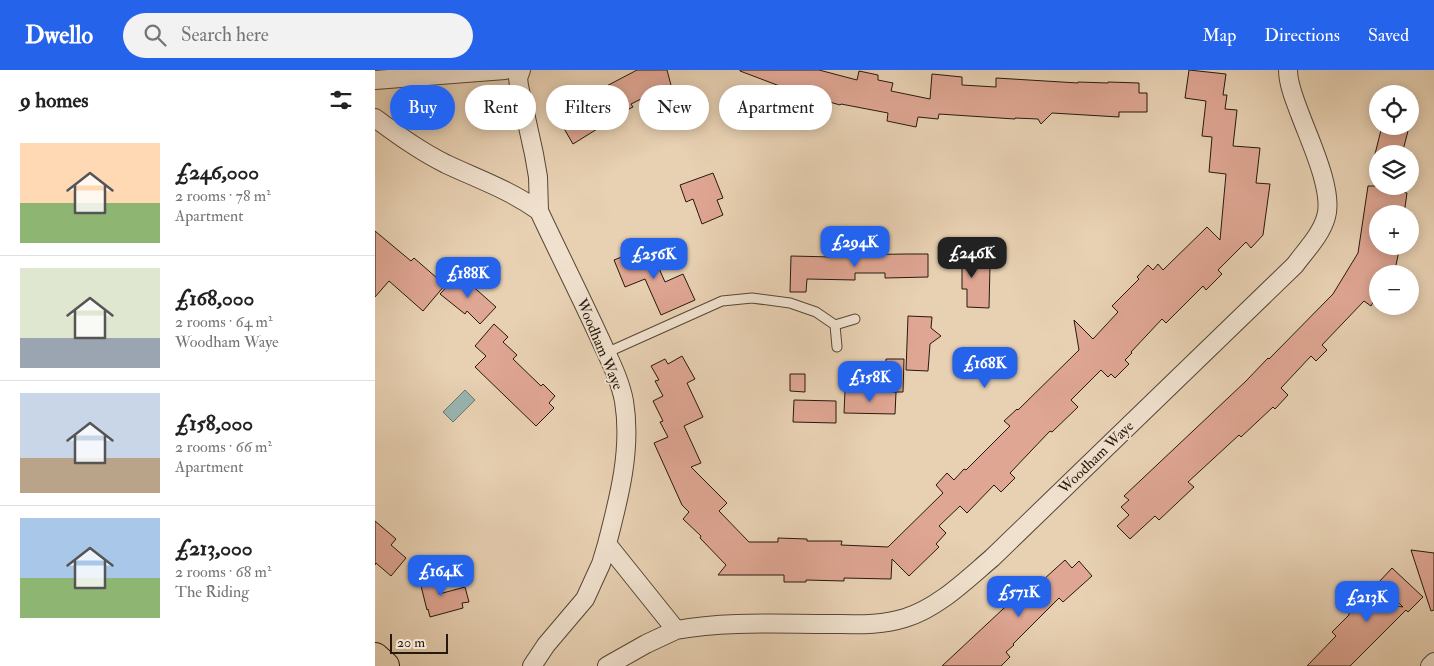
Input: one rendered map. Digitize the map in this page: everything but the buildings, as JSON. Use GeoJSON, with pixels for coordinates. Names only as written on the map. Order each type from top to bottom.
{"type":"FeatureCollection","features":[{"type":"Feature","properties":{"kind":"main road"},"geometry":{"type":"LineString","coordinates":[[375,658],[385,666]]}},
{"type":"Feature","properties":{"kind":"street"},"geometry":{"type":"LineString","coordinates":[[375,80],[505,70]]}},
{"type":"Feature","properties":{"kind":"street","name":"Woodham Waye"},"geometry":{"type":"LineString","coordinates":[[521,70],[518,78],[519,86],[537,170],[539,211],[607,354],[621,392],[625,425],[623,473],[617,509],[601,564],[585,599],[532,666]]}},
{"type":"Feature","properties":{"kind":"street","name":"Woodham Waye"},"geometry":{"type":"LineString","coordinates":[[607,666],[660,636],[676,630],[705,625],[869,624],[895,621],[912,616],[929,606],[949,593],[992,558],[1295,265],[1316,238],[1326,217],[1328,196],[1286,72]]}},
{"type":"Feature","properties":{"kind":"street","name":"Woodham Waye"},"geometry":{"type":"LineString","coordinates":[[375,118],[404,140],[424,152],[521,198],[539,211]]}},
{"type":"Feature","properties":{"kind":"street"},"geometry":{"type":"LineString","coordinates":[[607,544],[676,630]]}},
{"type":"Feature","properties":{"kind":"street"},"geometry":{"type":"LineString","coordinates":[[1430,666],[1434,662]]}},
{"type":"Feature","properties":{"kind":"lane"},"geometry":{"type":"LineString","coordinates":[[607,354],[722,301],[752,298],[790,303],[816,312],[835,325]]}},
{"type":"Feature","properties":{"kind":"lane"},"geometry":{"type":"LineString","coordinates":[[835,325],[855,319]]}},
{"type":"Feature","properties":{"kind":"lane"},"geometry":{"type":"LineString","coordinates":[[835,325],[837,347]]}},
{"type":"Feature","properties":{"kind":"water"},"geometry":{"type":"Polygon","coordinates":[[[465,390],[475,400],[453,422],[443,412],[465,390]]]}}]}
